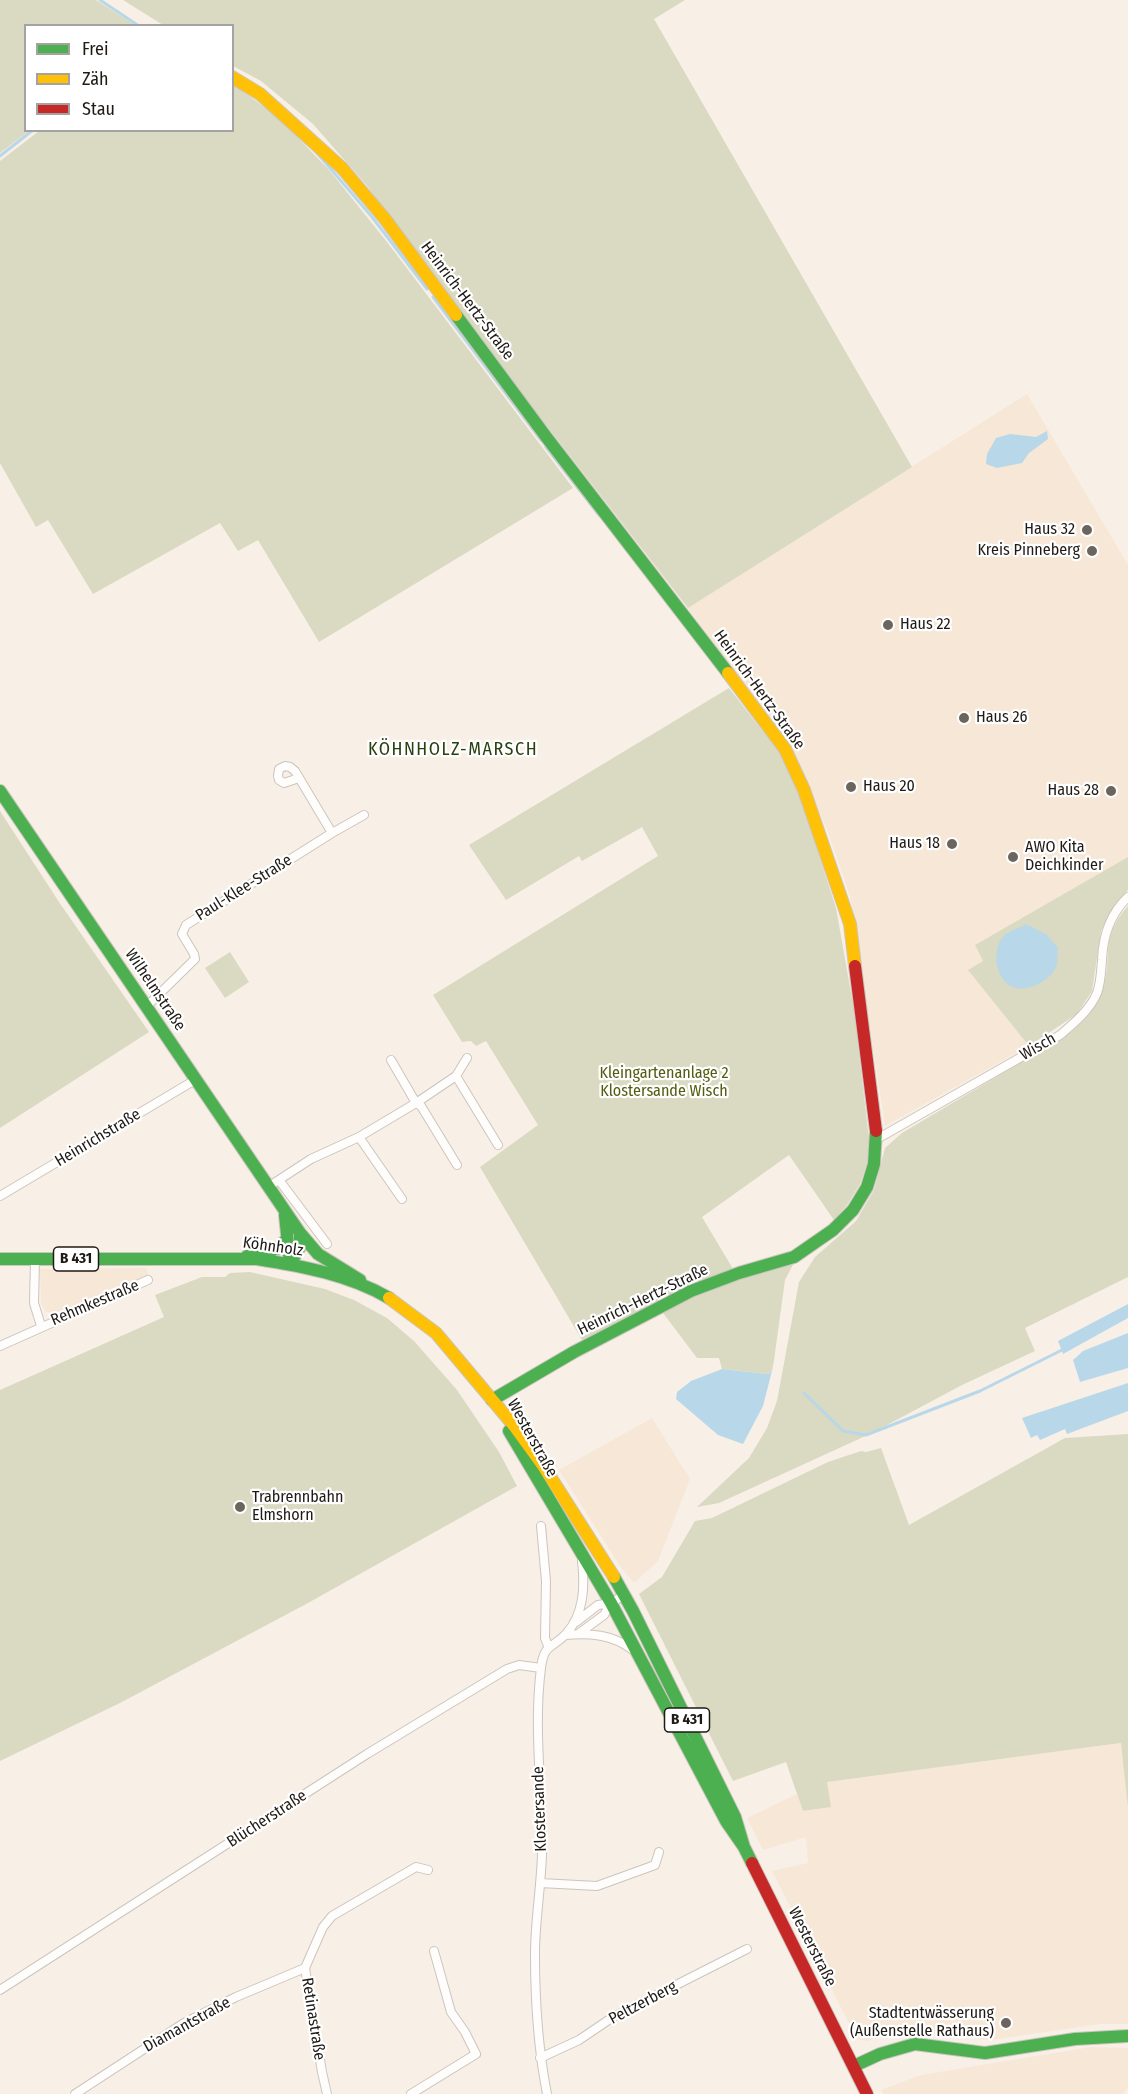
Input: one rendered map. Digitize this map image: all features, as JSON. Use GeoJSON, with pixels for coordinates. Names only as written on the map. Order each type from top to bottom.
{"type":"FeatureCollection","features":[{"type":"Feature","properties":{"kind":"main road","name":"Heinrich-Hertz-Straße"},"geometry":{"type":"LineString","coordinates":[[234,78],[260,94],[342,168],[385,219],[547,438],[682,611],[785,749],[820,833],[849,924],[877,1139],[871,1176],[853,1210],[832,1230],[794,1257],[691,1291],[574,1352],[492,1400]]}},
{"type":"Feature","properties":{"kind":"main road","name":"Wilhelmstraße"},"geometry":{"type":"LineString","coordinates":[[0,791],[195,1080],[274,1183],[288,1228],[286,1240],[290,1264]]}},
{"type":"Feature","properties":{"kind":"main road","name":"Wilhelmstraße"},"geometry":{"type":"LineString","coordinates":[[283,1208],[318,1254],[367,1285]]}},
{"type":"Feature","properties":{"kind":"main road"},"geometry":{"type":"LineString","coordinates":[[290,1264],[300,1247],[300,1233]]}},
{"type":"Feature","properties":{"kind":"main road"},"geometry":{"type":"LineString","coordinates":[[230,1258],[277,1249],[286,1240]]}},
{"type":"Feature","properties":{"kind":"main road","name":"Köhnholz"},"geometry":{"type":"LineString","coordinates":[[0,1259],[257,1259],[290,1264],[367,1285],[401,1305],[436,1333],[492,1400]]}},
{"type":"Feature","properties":{"kind":"main road","name":"Westerstraße"},"geometry":{"type":"LineString","coordinates":[[492,1400],[531,1471],[611,1603],[726,1821],[744,1847],[867,2094]]}},
{"type":"Feature","properties":{"kind":"main road","name":"Westerstraße"},"geometry":{"type":"LineString","coordinates":[[492,1400],[544,1467],[624,1595],[735,1817],[744,1847]]}},
{"type":"Feature","properties":{"kind":"main road"},"geometry":{"type":"LineString","coordinates":[[854,2066],[887,2052],[915,2044],[986,2053],[1075,2039],[1128,2036]]}},
{"type":"Feature","properties":{"kind":"street"},"geometry":{"type":"LineString","coordinates":[[298,778],[332,833]]}},
{"type":"Feature","properties":{"kind":"street","name":"Paul-Klee-Straße"},"geometry":{"type":"LineString","coordinates":[[146,1007],[195,959],[182,934],[186,925],[364,815]]}},
{"type":"Feature","properties":{"kind":"street","name":"Wisch"},"geometry":{"type":"LineString","coordinates":[[877,1139],[1060,1035],[1073,1023],[1088,1007],[1097,992],[1106,931],[1113,915],[1128,897]]}},
{"type":"Feature","properties":{"kind":"street"},"geometry":{"type":"LineString","coordinates":[[327,1244],[274,1183],[311,1159],[359,1137],[416,1103],[456,1076],[467,1058]]}},
{"type":"Feature","properties":{"kind":"street"},"geometry":{"type":"LineString","coordinates":[[391,1060],[457,1165]]}},
{"type":"Feature","properties":{"kind":"street"},"geometry":{"type":"LineString","coordinates":[[456,1076],[498,1145]]}},
{"type":"Feature","properties":{"kind":"street","name":"Heinrichstraße"},"geometry":{"type":"LineString","coordinates":[[0,1196],[195,1080]]}},
{"type":"Feature","properties":{"kind":"street"},"geometry":{"type":"LineString","coordinates":[[359,1137],[402,1199]]}},
{"type":"Feature","properties":{"kind":"street","name":"Rehmkestraße"},"geometry":{"type":"LineString","coordinates":[[35,1259],[34,1303],[41,1326]]}},
{"type":"Feature","properties":{"kind":"street","name":"Rehmkestraße"},"geometry":{"type":"LineString","coordinates":[[0,1346],[148,1280]]}},
{"type":"Feature","properties":{"kind":"street","name":"Klostersande"},"geometry":{"type":"LineString","coordinates":[[541,1526],[546,1581],[545,1638],[548,1646],[541,1668],[538,1759],[542,1853],[535,1953],[540,2058],[547,2094]]}},
{"type":"Feature","properties":{"kind":"street"},"geometry":{"type":"LineString","coordinates":[[548,1646],[565,1635],[580,1611],[583,1594],[582,1555]]}},
{"type":"Feature","properties":{"kind":"street"},"geometry":{"type":"LineString","coordinates":[[573,1624],[598,1605],[611,1603],[624,1595]]}},
{"type":"Feature","properties":{"kind":"street"},"geometry":{"type":"LineString","coordinates":[[578,1634],[604,1615],[611,1603]]}},
{"type":"Feature","properties":{"kind":"street"},"geometry":{"type":"LineString","coordinates":[[565,1635],[589,1633],[612,1638],[638,1654]]}},
{"type":"Feature","properties":{"kind":"street","name":"Blücherstraße"},"geometry":{"type":"LineString","coordinates":[[0,1990],[367,1754],[507,1669],[519,1665],[541,1668]]}},
{"type":"Feature","properties":{"kind":"street"},"geometry":{"type":"LineString","coordinates":[[540,1883],[597,1886],[655,1865],[659,1852]]}},
{"type":"Feature","properties":{"kind":"street","name":"Retinastraße"},"geometry":{"type":"LineString","coordinates":[[327,2094],[305,1968],[323,1927],[332,1916],[416,1867],[428,1870]]}},
{"type":"Feature","properties":{"kind":"street","name":"Peltzerberg"},"geometry":{"type":"LineString","coordinates":[[540,2058],[579,2040],[613,2017],[747,1949]]}},
{"type":"Feature","properties":{"kind":"street"},"geometry":{"type":"LineString","coordinates":[[411,2094],[476,2054],[465,2032],[451,2012],[434,1951]]}},
{"type":"Feature","properties":{"kind":"street","name":"Diamantstraße"},"geometry":{"type":"LineString","coordinates":[[75,2094],[184,2023],[236,1997],[305,1968]]}},
{"type":"Feature","properties":{"kind":"shaded area"},"geometry":{"type":"Polygon","coordinates":[[[1027,394],[1128,565],[1128,857],[975,945],[983,961],[968,970],[1029,1046],[885,1126],[850,896],[828,832],[789,747],[688,608],[1027,394]]]}},
{"type":"Feature","properties":{"kind":"shaded area"},"geometry":{"type":"Polygon","coordinates":[[[146,1268],[149,1276],[58,1317],[45,1311],[41,1303],[40,1269],[146,1268]]]}},
{"type":"Feature","properties":{"kind":"shaded area"},"geometry":{"type":"Polygon","coordinates":[[[652,1418],[690,1479],[658,1561],[634,1583],[620,1566],[559,1470],[652,1418]]]}},
{"type":"Feature","properties":{"kind":"shaded area"},"geometry":{"type":"Polygon","coordinates":[[[1122,1743],[1128,1808],[1128,2024],[1099,2024],[991,2040],[906,2031],[867,2041],[857,2039],[772,1871],[808,1863],[806,1837],[763,1850],[747,1818],[797,1794],[803,1811],[830,1807],[827,1782],[1122,1743]]]}},
{"type":"Feature","properties":{"kind":"shaded area"},"geometry":{"type":"Polygon","coordinates":[[[1091,2047],[1128,2048],[1128,2086],[1123,2094],[883,2094],[881,2090],[921,2075],[1091,2047]]]}},
{"type":"Feature","properties":{"kind":"green space"},"geometry":{"type":"Polygon","coordinates":[[[0,0],[96,0],[133,24],[24,24],[24,132],[28,132],[0,153],[0,0]]]}},
{"type":"Feature","properties":{"kind":"green space"},"geometry":{"type":"Polygon","coordinates":[[[123,0],[685,0],[654,19],[912,467],[688,608],[442,291],[368,187],[313,124],[261,81],[234,67],[234,24],[161,24],[123,0]]]}},
{"type":"Feature","properties":{"kind":"green space"},"geometry":{"type":"Polygon","coordinates":[[[234,84],[283,122],[330,171],[387,242],[573,488],[319,642],[258,540],[238,551],[220,523],[93,594],[48,520],[36,527],[0,463],[0,161],[38,132],[234,132],[234,84]]]}},
{"type":"Feature","properties":{"kind":"green space","name":"Kleingartenanlage 2 Klostersande Wisch"},"geometry":{"type":"Polygon","coordinates":[[[729,688],[779,752],[799,792],[836,908],[854,1010],[869,1139],[867,1163],[860,1184],[834,1220],[789,1155],[702,1217],[733,1269],[694,1284],[582,1340],[480,1167],[538,1125],[486,1041],[476,1046],[471,1041],[462,1042],[433,995],[658,856],[642,827],[582,861],[579,856],[506,900],[469,845],[729,688]]]}},
{"type":"Feature","properties":{"kind":"green space"},"geometry":{"type":"Polygon","coordinates":[[[0,811],[59,902],[149,1032],[0,1128],[0,811]]]}},
{"type":"Feature","properties":{"kind":"green space"},"geometry":{"type":"Polygon","coordinates":[[[1128,857],[1128,890],[1115,904],[1101,931],[1092,991],[1077,1014],[1029,1046],[968,970],[983,961],[975,945],[1128,857]]]}},
{"type":"Feature","properties":{"kind":"green space"},"geometry":{"type":"Polygon","coordinates":[[[1128,906],[1128,1277],[1025,1328],[1035,1351],[962,1385],[872,1433],[719,1503],[697,1507],[749,1458],[767,1428],[777,1401],[799,1282],[815,1257],[856,1221],[874,1190],[885,1148],[902,1133],[1065,1036],[1081,1021],[1101,993],[1113,929],[1128,906]]]}},
{"type":"Feature","properties":{"kind":"green space"},"geometry":{"type":"Polygon","coordinates":[[[230,952],[249,982],[225,998],[205,968],[230,952]]]}},
{"type":"Feature","properties":{"kind":"green space"},"geometry":{"type":"Polygon","coordinates":[[[798,1255],[785,1280],[774,1360],[772,1371],[768,1374],[722,1369],[719,1358],[697,1358],[663,1313],[695,1294],[798,1255]]]}},
{"type":"Feature","properties":{"kind":"green space","name":"Trabrennbahn Elmshorn"},"geometry":{"type":"Polygon","coordinates":[[[250,1272],[325,1289],[354,1300],[387,1318],[414,1341],[457,1390],[499,1452],[517,1486],[308,1603],[120,1703],[0,1761],[0,1390],[164,1317],[155,1295],[202,1277],[225,1277],[230,1273],[250,1272]]]}},
{"type":"Feature","properties":{"kind":"green space"},"geometry":{"type":"Polygon","coordinates":[[[1128,1434],[1128,1808],[1121,1743],[827,1782],[831,1807],[803,1811],[786,1762],[733,1781],[639,1594],[662,1577],[695,1521],[712,1518],[828,1462],[861,1451],[881,1448],[909,1525],[1065,1438],[1128,1434]]]}},
{"type":"Feature","properties":{"kind":"water"},"geometry":{"type":"Polygon","coordinates":[[[1047,431],[1048,439],[1029,453],[1022,463],[997,468],[986,464],[987,454],[996,438],[1010,434],[1036,437],[1047,431]]]}},
{"type":"Feature","properties":{"kind":"water"},"geometry":{"type":"Polygon","coordinates":[[[1026,924],[1046,934],[1058,948],[1057,965],[1048,978],[1042,982],[1021,989],[1009,985],[1004,980],[1000,975],[996,960],[998,946],[1005,935],[1026,924]]]}},
{"type":"Feature","properties":{"kind":"water"},"geometry":{"type":"Polygon","coordinates":[[[1128,1304],[1128,1318],[1063,1354],[1058,1341],[1128,1304]]]}},
{"type":"Feature","properties":{"kind":"water"},"geometry":{"type":"Polygon","coordinates":[[[1128,1333],[1128,1368],[1080,1382],[1073,1360],[1083,1351],[1128,1333]]]}},
{"type":"Feature","properties":{"kind":"water"},"geometry":{"type":"Polygon","coordinates":[[[722,1369],[768,1374],[772,1371],[763,1406],[743,1444],[718,1435],[676,1399],[677,1392],[691,1381],[722,1369]]]}},
{"type":"Feature","properties":{"kind":"water"},"geometry":{"type":"Polygon","coordinates":[[[1128,1383],[1128,1411],[1067,1434],[1065,1429],[1040,1440],[1037,1435],[1031,1438],[1022,1418],[1128,1383]]]}},
{"type":"Feature","properties":{"kind":"waterway"},"geometry":{"type":"LineString","coordinates":[[100,0],[136,24]]}},
{"type":"Feature","properties":{"kind":"waterway"},"geometry":{"type":"LineString","coordinates":[[0,156],[30,132]]}},
{"type":"Feature","properties":{"kind":"waterway"},"geometry":{"type":"LineString","coordinates":[[317,153],[372,217],[427,289]]}},
{"type":"Feature","properties":{"kind":"waterway"},"geometry":{"type":"LineString","coordinates":[[433,297],[541,440]]}},
{"type":"Feature","properties":{"kind":"waterway"},"geometry":{"type":"LineString","coordinates":[[546,447],[599,515]]}},
{"type":"Feature","properties":{"kind":"waterway"},"geometry":{"type":"LineString","coordinates":[[804,1393],[843,1431],[866,1435],[980,1391],[1062,1350]]}},
{"type":"Feature","properties":{"kind":"traffic: fast"},"geometry":{"type":"LineString","coordinates":[[456,315],[547,438],[728,673]]}},
{"type":"Feature","properties":{"kind":"traffic: fast"},"geometry":{"type":"LineString","coordinates":[[0,791],[300,1233],[318,1254],[360,1280]]}},
{"type":"Feature","properties":{"kind":"traffic: fast"},"geometry":{"type":"LineString","coordinates":[[492,1400],[574,1352],[691,1291],[739,1273],[794,1257],[833,1230],[853,1210],[867,1187],[874,1164],[876,1131]]}},
{"type":"Feature","properties":{"kind":"traffic: fast"},"geometry":{"type":"LineString","coordinates":[[285,1215],[290,1264]]}},
{"type":"Feature","properties":{"kind":"traffic: fast"},"geometry":{"type":"LineString","coordinates":[[290,1264],[300,1247],[300,1233]]}},
{"type":"Feature","properties":{"kind":"traffic: fast"},"geometry":{"type":"LineString","coordinates":[[247,1256],[277,1249],[286,1240]]}},
{"type":"Feature","properties":{"kind":"traffic: fast"},"geometry":{"type":"LineString","coordinates":[[0,1259],[257,1259],[342,1277],[389,1298]]}},
{"type":"Feature","properties":{"kind":"traffic: fast"},"geometry":{"type":"LineString","coordinates":[[509,1431],[611,1603],[726,1821],[752,1863]]}},
{"type":"Feature","properties":{"kind":"traffic: fast"},"geometry":{"type":"LineString","coordinates":[[614,1577],[735,1817],[744,1847]]}},
{"type":"Feature","properties":{"kind":"traffic: fast"},"geometry":{"type":"LineString","coordinates":[[854,2066],[880,2054],[915,2044],[985,2053],[1075,2039],[1128,2036]]}},
{"type":"Feature","properties":{"kind":"traffic: slow"},"geometry":{"type":"LineString","coordinates":[[234,78],[260,94],[342,168],[385,219],[456,315]]}},
{"type":"Feature","properties":{"kind":"traffic: slow"},"geometry":{"type":"LineString","coordinates":[[728,673],[785,749],[804,790],[850,924],[855,966]]}},
{"type":"Feature","properties":{"kind":"traffic: slow"},"geometry":{"type":"LineString","coordinates":[[389,1298],[436,1333],[515,1427],[544,1467],[614,1577]]}},
{"type":"Feature","properties":{"kind":"traffic: jam"},"geometry":{"type":"LineString","coordinates":[[855,966],[876,1131]]}},
{"type":"Feature","properties":{"kind":"traffic: jam"},"geometry":{"type":"LineString","coordinates":[[752,1863],[867,2094]]}},
{"type":"Feature","properties":{"kind":"place","name":"Haus 32"},"geometry":{"type":"Point","coordinates":[1087,530]}},
{"type":"Feature","properties":{"kind":"place","name":"Kreis Pinneberg"},"geometry":{"type":"Point","coordinates":[1092,551]}},
{"type":"Feature","properties":{"kind":"place","name":"Haus 22"},"geometry":{"type":"Point","coordinates":[888,625]}},
{"type":"Feature","properties":{"kind":"place","name":"Haus 26"},"geometry":{"type":"Point","coordinates":[964,718]}},
{"type":"Feature","properties":{"kind":"place","name":"Haus 20"},"geometry":{"type":"Point","coordinates":[851,787]}},
{"type":"Feature","properties":{"kind":"place","name":"Haus 28"},"geometry":{"type":"Point","coordinates":[1111,791]}},
{"type":"Feature","properties":{"kind":"place","name":"Haus 18"},"geometry":{"type":"Point","coordinates":[952,844]}},
{"type":"Feature","properties":{"kind":"place","name":"AWO Kita Deichkinder"},"geometry":{"type":"Point","coordinates":[1013,857]}},
{"type":"Feature","properties":{"kind":"place","name":"Trabrennbahn Elmshorn"},"geometry":{"type":"Point","coordinates":[240,1507]}},
{"type":"Feature","properties":{"kind":"place","name":"Stadtentwässerung (Außenstelle Rathaus)"},"geometry":{"type":"Point","coordinates":[1006,2023]}},
{"type":"Feature","properties":{"kind":"district","name":"KÖHNHOLZ-MARSCH"},"geometry":{"type":"Point","coordinates":[453,750]}}]}
